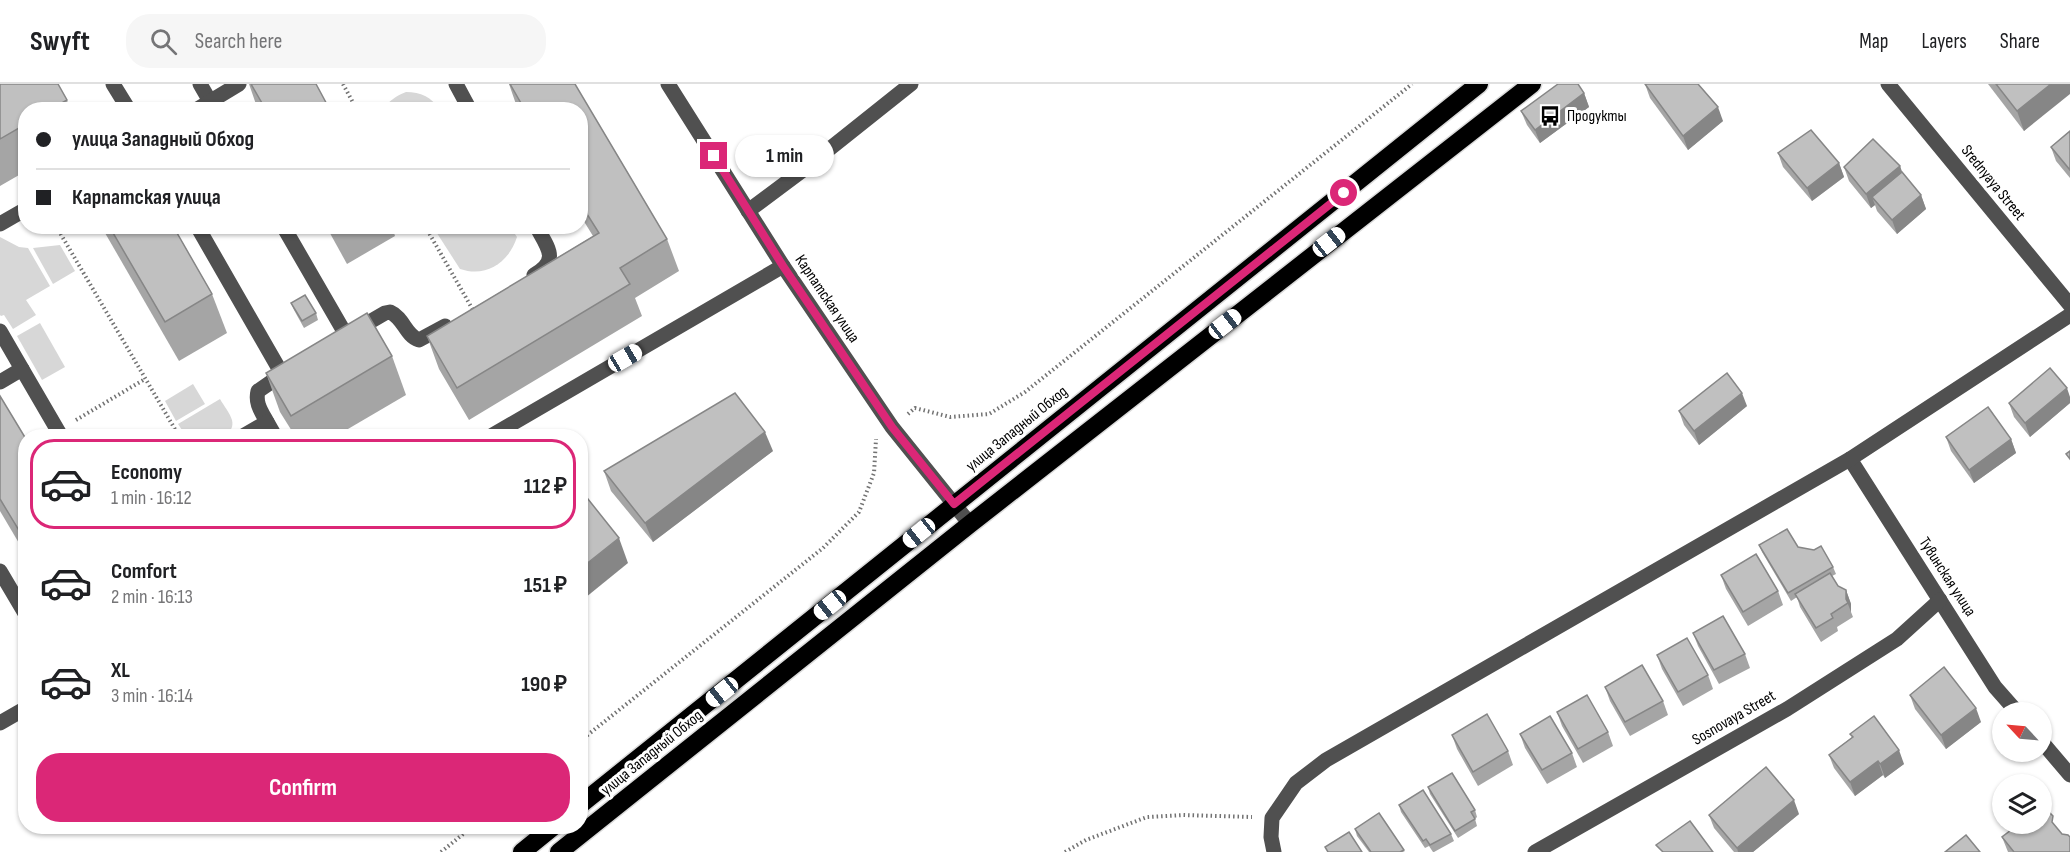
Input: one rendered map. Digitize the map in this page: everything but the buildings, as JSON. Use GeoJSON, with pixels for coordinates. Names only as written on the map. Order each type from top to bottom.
{"type":"FeatureCollection","features":[{"type":"Feature","properties":{"kind":"highway","name":"улица Западный Обход"},"geometry":{"type":"LineString","coordinates":[[588,799],[1479,84]]}},
{"type":"Feature","properties":{"kind":"highway","name":"улица Западный Обход"},"geometry":{"type":"LineString","coordinates":[[588,829],[970,524],[1532,84]]}},
{"type":"Feature","properties":{"kind":"highway"},"geometry":{"type":"LineString","coordinates":[[522,852],[544,834]]}},
{"type":"Feature","properties":{"kind":"highway","name":"улица Западный Обход"},"geometry":{"type":"LineString","coordinates":[[559,852],[582,834]]}},
{"type":"Feature","properties":{"kind":"street"},"geometry":{"type":"LineString","coordinates":[[113,84],[124,102]]}},
{"type":"Feature","properties":{"kind":"street"},"geometry":{"type":"LineString","coordinates":[[200,84],[211,102]]}},
{"type":"Feature","properties":{"kind":"street"},"geometry":{"type":"LineString","coordinates":[[217,102],[239,84]]}},
{"type":"Feature","properties":{"kind":"street"},"geometry":{"type":"LineString","coordinates":[[456,84],[466,102]]}},
{"type":"Feature","properties":{"kind":"street","name":"Карпатская улица"},"geometry":{"type":"LineString","coordinates":[[668,84],[783,266],[892,427],[970,524]]}},
{"type":"Feature","properties":{"kind":"street"},"geometry":{"type":"LineString","coordinates":[[748,211],[803,171],[911,84]]}},
{"type":"Feature","properties":{"kind":"street","name":"Srednyaya Street"},"geometry":{"type":"LineString","coordinates":[[1888,84],[2070,305]]}},
{"type":"Feature","properties":{"kind":"street"},"geometry":{"type":"LineString","coordinates":[[0,224],[18,214]]}},
{"type":"Feature","properties":{"kind":"street"},"geometry":{"type":"LineString","coordinates":[[202,234],[282,374]]}},
{"type":"Feature","properties":{"kind":"street"},"geometry":{"type":"LineString","coordinates":[[287,234],[342,338],[390,312],[400,318],[410,335],[418,340],[473,310]]}},
{"type":"Feature","properties":{"kind":"street"},"geometry":{"type":"LineString","coordinates":[[523,281],[543,270],[550,258],[550,251],[540,234]]}},
{"type":"Feature","properties":{"kind":"street"},"geometry":{"type":"LineString","coordinates":[[503,429],[783,266]]}},
{"type":"Feature","properties":{"kind":"street"},"geometry":{"type":"LineString","coordinates":[[1274,852],[1271,837],[1272,818],[1296,783],[1326,760],[1850,459],[2070,315]]}},
{"type":"Feature","properties":{"kind":"street"},"geometry":{"type":"LineString","coordinates":[[0,332],[56,429]]}},
{"type":"Feature","properties":{"kind":"street"},"geometry":{"type":"LineString","coordinates":[[271,429],[258,407],[256,399],[258,391],[301,363]]}},
{"type":"Feature","properties":{"kind":"street"},"geometry":{"type":"LineString","coordinates":[[0,382],[22,369]]}},
{"type":"Feature","properties":{"kind":"street"},"geometry":{"type":"LineString","coordinates":[[256,429],[267,423]]}},
{"type":"Feature","properties":{"kind":"street","name":"Тувинская улица"},"geometry":{"type":"LineString","coordinates":[[1850,459],[1995,687],[2008,702]]}},
{"type":"Feature","properties":{"kind":"street"},"geometry":{"type":"LineString","coordinates":[[0,571],[18,601]]}},
{"type":"Feature","properties":{"kind":"street","name":"Sosnovaya Street"},"geometry":{"type":"LineString","coordinates":[[1535,852],[1787,709],[1897,639],[1940,600]]}},
{"type":"Feature","properties":{"kind":"street"},"geometry":{"type":"LineString","coordinates":[[0,723],[18,713]]}},
{"type":"Feature","properties":{"kind":"street"},"geometry":{"type":"LineString","coordinates":[[2052,753],[2070,775]]}},
{"type":"Feature","properties":{"kind":"path"},"geometry":{"type":"LineString","coordinates":[[343,84],[353,102]]}},
{"type":"Feature","properties":{"kind":"path"},"geometry":{"type":"LineString","coordinates":[[588,735],[823,548],[859,512],[874,473],[875,439],[915,408],[950,417],[989,414],[1025,392],[1412,84]]}},
{"type":"Feature","properties":{"kind":"path"},"geometry":{"type":"LineString","coordinates":[[61,234],[175,429]]}},
{"type":"Feature","properties":{"kind":"path"},"geometry":{"type":"LineString","coordinates":[[430,234],[473,310]]}},
{"type":"Feature","properties":{"kind":"path"},"geometry":{"type":"LineString","coordinates":[[67,429],[146,379]]}},
{"type":"Feature","properties":{"kind":"path"},"geometry":{"type":"LineString","coordinates":[[1065,852],[1086,840],[1147,817],[1183,815],[1272,818]]}},
{"type":"Feature","properties":{"kind":"path"},"geometry":{"type":"LineString","coordinates":[[441,852],[463,834]]}},
{"type":"Feature","properties":{"kind":"shaded area"},"geometry":{"type":"Polygon","coordinates":[[[406,92],[425,96],[434,102],[389,102],[406,92]]]}},
{"type":"Feature","properties":{"kind":"shaded area"},"geometry":{"type":"Polygon","coordinates":[[[438,234],[515,234],[517,237],[509,254],[496,266],[479,271],[460,269],[438,234]]]}},
{"type":"Feature","properties":{"kind":"shaded area"},"geometry":{"type":"Polygon","coordinates":[[[0,237],[19,247],[28,248],[50,286],[26,300],[36,315],[13,329],[4,315],[0,315],[0,237]]]}},
{"type":"Feature","properties":{"kind":"shaded area"},"geometry":{"type":"Polygon","coordinates":[[[60,245],[75,271],[53,284],[33,248],[60,245]]]}},
{"type":"Feature","properties":{"kind":"shaded area"},"geometry":{"type":"Polygon","coordinates":[[[40,323],[65,367],[42,380],[17,336],[40,323]]]}},
{"type":"Feature","properties":{"kind":"shaded area"},"geometry":{"type":"Polygon","coordinates":[[[193,384],[205,404],[176,421],[165,401],[193,384]]]}},
{"type":"Feature","properties":{"kind":"shaded area"},"geometry":{"type":"Polygon","coordinates":[[[220,399],[232,420],[231,429],[181,429],[178,424],[220,399]]]}},
{"type":"Feature","properties":{"kind":"place","name":"Продукты"},"geometry":{"type":"Point","coordinates":[1550,116]}},
{"type":"Feature","properties":{"kind":"route"},"geometry":{"type":"LineString","coordinates":[[714,156],[783,266],[892,427],[954,504],[1344,193]]}}]}
